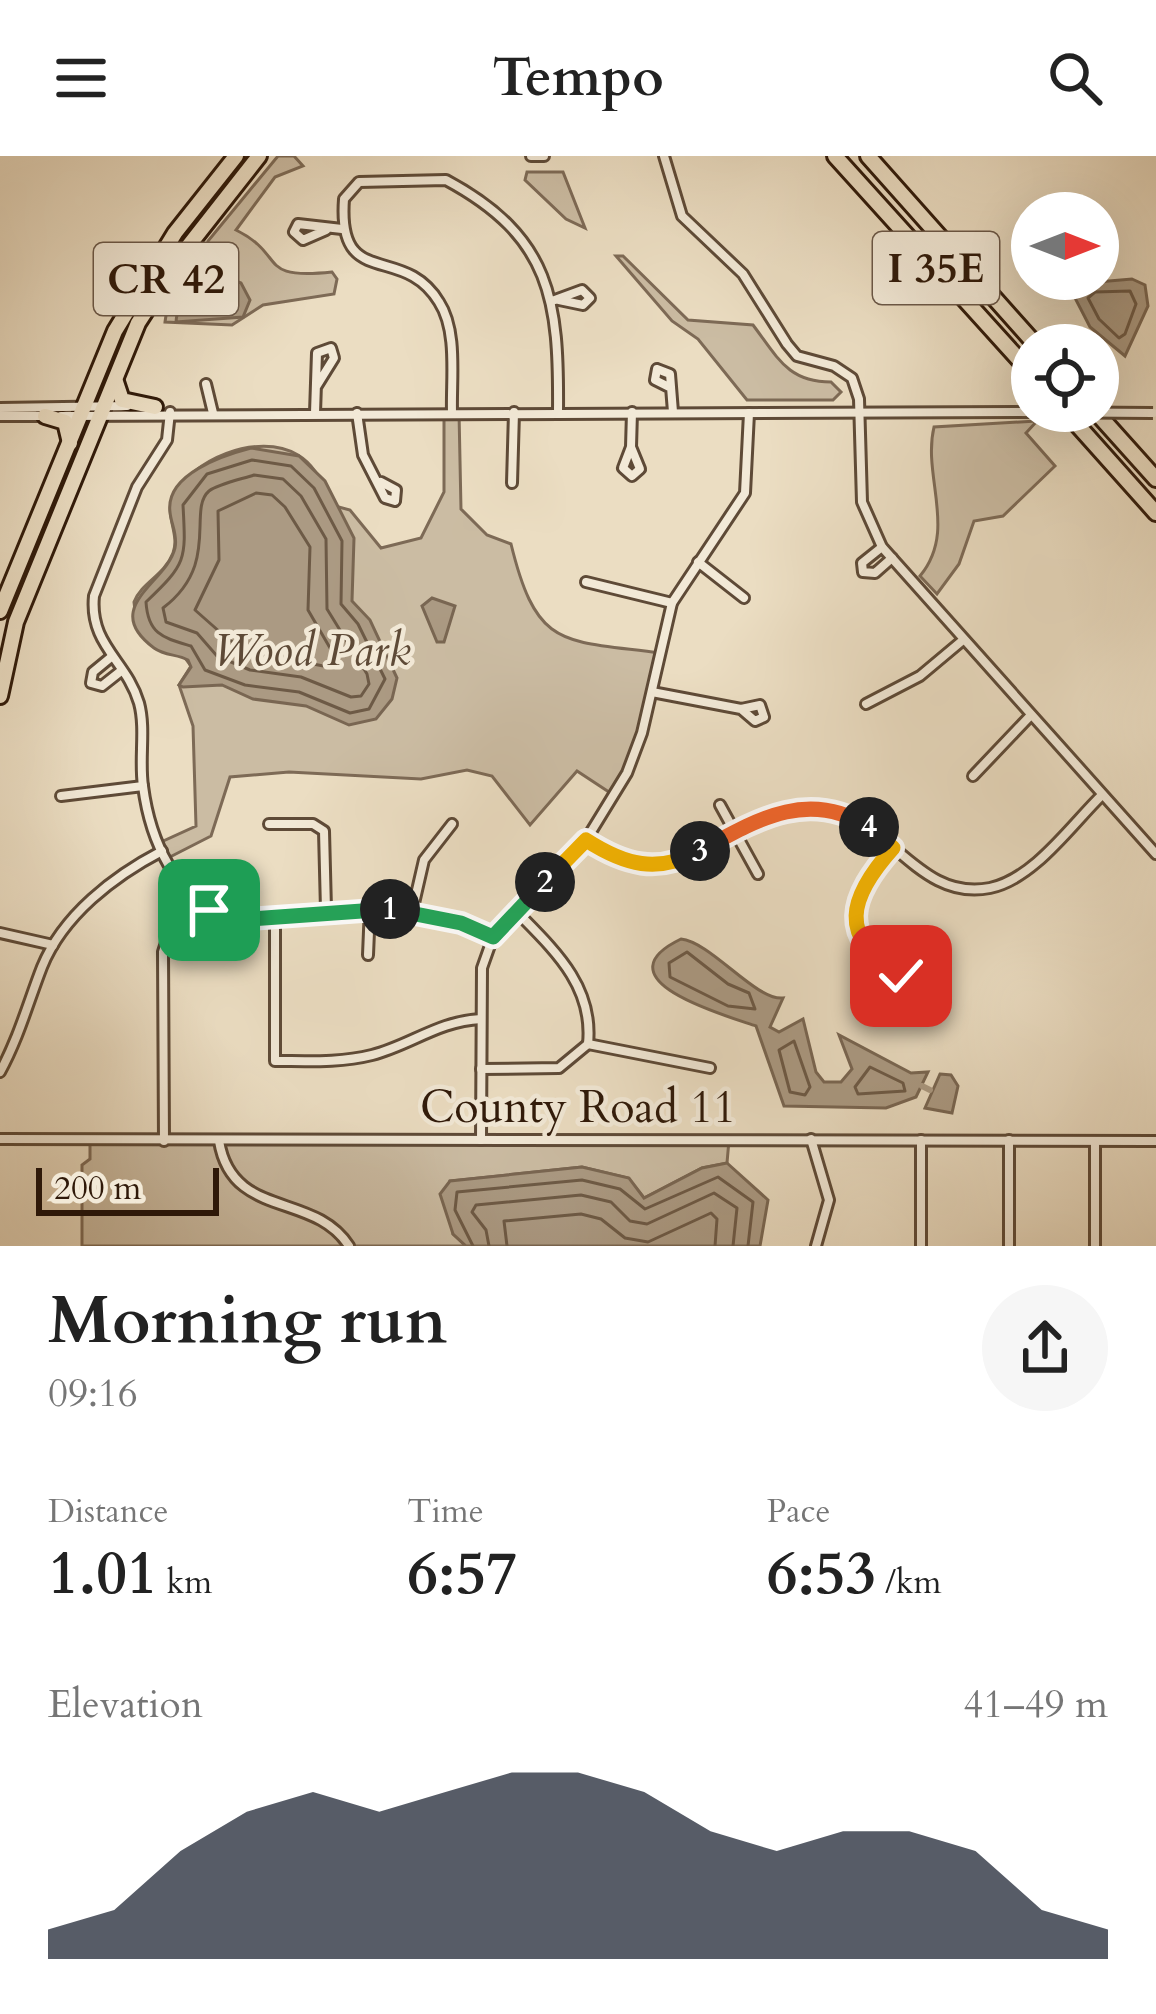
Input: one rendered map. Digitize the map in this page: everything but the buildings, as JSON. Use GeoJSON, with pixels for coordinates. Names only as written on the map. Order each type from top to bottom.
{"type":"FeatureCollection","features":[{"type":"Feature","properties":{"kind":"highway","name":"CR 42"},"geometry":{"type":"LineString","coordinates":[[0,611],[116,331],[149,274],[236,156]]}},
{"type":"Feature","properties":{"kind":"highway","name":"CR 42"},"geometry":{"type":"LineString","coordinates":[[0,696],[16,622],[138,322],[259,156]]}},
{"type":"Feature","properties":{"kind":"highway","name":"I 35E"},"geometry":{"type":"LineString","coordinates":[[868,156],[1018,324]]}},
{"type":"Feature","properties":{"kind":"highway"},"geometry":{"type":"LineString","coordinates":[[878,156],[934,229]]}},
{"type":"Feature","properties":{"kind":"highway","name":"I 35E"},"geometry":{"type":"LineString","coordinates":[[837,158],[1011,351]]}},
{"type":"Feature","properties":{"kind":"highway"},"geometry":{"type":"LineString","coordinates":[[118,372],[116,389],[122,400],[162,409]]}},
{"type":"Feature","properties":{"kind":"highway"},"geometry":{"type":"LineString","coordinates":[[45,416],[64,422],[69,446]]}},
{"type":"Feature","properties":{"kind":"highway"},"geometry":{"type":"LineString","coordinates":[[1084,432],[1156,513]]}},
{"type":"Feature","properties":{"kind":"highway"},"geometry":{"type":"LineString","coordinates":[[1114,432],[1156,479]]}},
{"type":"Feature","properties":{"kind":"street"},"geometry":{"type":"LineString","coordinates":[[531,156],[544,156]]}},
{"type":"Feature","properties":{"kind":"street"},"geometry":{"type":"LineString","coordinates":[[664,156],[682,216],[743,274],[797,356],[834,365],[851,378],[858,412],[862,502],[882,547],[1156,853]]}},
{"type":"Feature","properties":{"kind":"street"},"geometry":{"type":"LineString","coordinates":[[452,412],[449,329],[439,301],[413,276],[353,253],[342,229],[344,199],[359,182],[446,180],[528,245],[555,301],[558,412]]}},
{"type":"Feature","properties":{"kind":"street"},"geometry":{"type":"LineString","coordinates":[[326,230],[342,229]]}},
{"type":"Feature","properties":{"kind":"street"},"geometry":{"type":"LineString","coordinates":[[315,413],[317,352],[331,348],[334,358],[316,387]]}},
{"type":"Feature","properties":{"kind":"street"},"geometry":{"type":"LineString","coordinates":[[206,384],[213,413]]}},
{"type":"Feature","properties":{"kind":"street"},"geometry":{"type":"LineString","coordinates":[[671,388],[673,412]]}},
{"type":"Feature","properties":{"kind":"street"},"geometry":{"type":"LineString","coordinates":[[101,411],[162,409]]}},
{"type":"Feature","properties":{"kind":"street"},"geometry":{"type":"LineString","coordinates":[[162,409],[167,440],[137,487],[94,596],[95,631],[140,706],[143,786],[162,851],[176,880],[193,898],[229,917],[370,907],[461,923],[493,937]]}},
{"type":"Feature","properties":{"kind":"street"},"geometry":{"type":"LineString","coordinates":[[0,412],[45,416],[84,411]]}},
{"type":"Feature","properties":{"kind":"street"},"geometry":{"type":"LineString","coordinates":[[0,412],[1154,413]]}},
{"type":"Feature","properties":{"kind":"street"},"geometry":{"type":"LineString","coordinates":[[512,483],[514,412]]}},
{"type":"Feature","properties":{"kind":"street"},"geometry":{"type":"LineString","coordinates":[[631,447],[632,412]]}},
{"type":"Feature","properties":{"kind":"street"},"geometry":{"type":"LineString","coordinates":[[357,413],[363,455],[382,482]]}},
{"type":"Feature","properties":{"kind":"street"},"geometry":{"type":"LineString","coordinates":[[481,1140],[482,968],[493,937],[586,840],[627,772],[672,603],[745,494],[749,413]]}},
{"type":"Feature","properties":{"kind":"street"},"geometry":{"type":"LineString","coordinates":[[882,547],[862,563],[863,572],[875,573],[892,558]]}},
{"type":"Feature","properties":{"kind":"street"},"geometry":{"type":"LineString","coordinates":[[698,562],[744,598]]}},
{"type":"Feature","properties":{"kind":"street"},"geometry":{"type":"LineString","coordinates":[[586,582],[672,603]]}},
{"type":"Feature","properties":{"kind":"street"},"geometry":{"type":"LineString","coordinates":[[866,704],[920,676],[963,640]]}},
{"type":"Feature","properties":{"kind":"street"},"geometry":{"type":"LineString","coordinates":[[111,658],[93,672],[91,683],[102,686],[121,671]]}},
{"type":"Feature","properties":{"kind":"street"},"geometry":{"type":"LineString","coordinates":[[652,692],[741,710]]}},
{"type":"Feature","properties":{"kind":"street"},"geometry":{"type":"LineString","coordinates":[[973,776],[1031,716]]}},
{"type":"Feature","properties":{"kind":"street"},"geometry":{"type":"LineString","coordinates":[[61,796],[143,786]]}},
{"type":"Feature","properties":{"kind":"street"},"geometry":{"type":"LineString","coordinates":[[586,840],[618,860],[654,866],[685,859],[777,812],[819,807],[856,818],[941,884],[992,887],[1024,871],[1102,795]]}},
{"type":"Feature","properties":{"kind":"street"},"geometry":{"type":"LineString","coordinates":[[720,806],[758,874]]}},
{"type":"Feature","properties":{"kind":"street"},"geometry":{"type":"LineString","coordinates":[[269,824],[313,824],[324,831],[326,910]]}},
{"type":"Feature","properties":{"kind":"street"},"geometry":{"type":"LineString","coordinates":[[412,912],[424,860],[452,824]]}},
{"type":"Feature","properties":{"kind":"street"},"geometry":{"type":"LineString","coordinates":[[1145,842],[1156,831]]}},
{"type":"Feature","properties":{"kind":"street"},"geometry":{"type":"LineString","coordinates":[[893,848],[860,889],[857,930],[880,963],[930,983]]}},
{"type":"Feature","properties":{"kind":"street"},"geometry":{"type":"LineString","coordinates":[[0,1072],[23,1030],[52,945],[111,883],[162,851]]}},
{"type":"Feature","properties":{"kind":"street"},"geometry":{"type":"LineString","coordinates":[[164,1141],[163,952],[172,924],[193,898]]}},
{"type":"Feature","properties":{"kind":"street"},"geometry":{"type":"LineString","coordinates":[[368,956],[370,907]]}},
{"type":"Feature","properties":{"kind":"street"},"geometry":{"type":"LineString","coordinates":[[481,1069],[559,1068],[588,1044],[590,1019],[574,976],[515,910]]}},
{"type":"Feature","properties":{"kind":"street"},"geometry":{"type":"LineString","coordinates":[[275,916],[275,1061],[346,1060],[377,1054],[436,1026],[481,1019]]}},
{"type":"Feature","properties":{"kind":"street"},"geometry":{"type":"LineString","coordinates":[[0,933],[52,945]]}},
{"type":"Feature","properties":{"kind":"street"},"geometry":{"type":"LineString","coordinates":[[588,1044],[710,1068]]}},
{"type":"Feature","properties":{"kind":"street","name":"County Road 11"},"geometry":{"type":"LineString","coordinates":[[0,1139],[1156,1141]]}},
{"type":"Feature","properties":{"kind":"street"},"geometry":{"type":"LineString","coordinates":[[811,1139],[829,1200],[816,1246]]}},
{"type":"Feature","properties":{"kind":"street"},"geometry":{"type":"LineString","coordinates":[[219,1140],[224,1166],[237,1185],[332,1228],[349,1246]]}},
{"type":"Feature","properties":{"kind":"street"},"geometry":{"type":"LineString","coordinates":[[921,1140],[921,1246]]}},
{"type":"Feature","properties":{"kind":"street"},"geometry":{"type":"LineString","coordinates":[[1009,1141],[1009,1246]]}},
{"type":"Feature","properties":{"kind":"street"},"geometry":{"type":"LineString","coordinates":[[1095,1141],[1096,1246]]}},
{"type":"Feature","properties":{"kind":"green space"},"geometry":{"type":"Polygon","coordinates":[[[278,156],[294,156],[303,166],[275,177],[236,230],[281,269],[332,272],[337,279],[334,294],[263,305],[232,325],[165,322],[173,299],[208,241],[278,156]]]}},
{"type":"Feature","properties":{"kind":"green space"},"geometry":{"type":"Polygon","coordinates":[[[527,172],[563,172],[585,228],[566,219],[525,180],[527,172]]]}},
{"type":"Feature","properties":{"kind":"green space"},"geometry":{"type":"Polygon","coordinates":[[[616,256],[623,256],[688,320],[753,325],[794,373],[831,382],[841,392],[833,400],[747,400],[698,339],[672,321],[616,256]]]}},
{"type":"Feature","properties":{"kind":"green space","name":"Wood Park"},"geometry":{"type":"Polygon","coordinates":[[[444,412],[459,412],[461,509],[487,535],[511,544],[531,604],[544,622],[577,641],[660,653],[642,733],[615,796],[577,771],[530,825],[492,776],[467,770],[421,779],[289,772],[230,777],[211,836],[166,859],[159,843],[196,826],[193,726],[179,685],[191,666],[183,655],[162,651],[147,640],[134,602],[173,553],[172,499],[193,472],[226,453],[282,448],[311,466],[335,506],[350,510],[381,548],[421,538],[444,492],[444,412]]]}},
{"type":"Feature","properties":{"kind":"green space"},"geometry":{"type":"Polygon","coordinates":[[[1011,423],[1011,432],[1027,432],[1055,466],[1003,516],[974,521],[959,564],[937,594],[920,576],[937,540],[934,427],[1011,423]]]}},
{"type":"Feature","properties":{"kind":"green space"},"geometry":{"type":"Polygon","coordinates":[[[729,1140],[727,1163],[702,1168],[644,1198],[628,1178],[582,1167],[450,1181],[453,1234],[466,1246],[82,1246],[82,1165],[90,1159],[90,1141],[729,1140]]]}},
{"type":"Feature","properties":{"kind":"water"},"geometry":{"type":"Polygon","coordinates":[[[233,280],[241,283],[250,300],[243,317],[176,322],[182,305],[195,292],[233,280]]]}},
{"type":"Feature","properties":{"kind":"water"},"geometry":{"type":"Polygon","coordinates":[[[1119,280],[1145,285],[1148,306],[1125,356],[1119,351],[1119,324],[1088,324],[1076,300],[1119,300],[1119,280]]]}},
{"type":"Feature","properties":{"kind":"water"},"geometry":{"type":"Polygon","coordinates":[[[251,448],[299,456],[325,481],[354,538],[352,601],[370,620],[397,678],[392,699],[376,719],[349,725],[306,706],[253,699],[222,685],[183,687],[179,685],[191,667],[188,660],[158,651],[133,620],[141,596],[175,548],[170,512],[177,487],[198,468],[251,448]]]}},
{"type":"Feature","properties":{"kind":"water"},"geometry":{"type":"Polygon","coordinates":[[[432,598],[455,606],[444,642],[437,642],[422,606],[432,598]]]}},
{"type":"Feature","properties":{"kind":"water"},"geometry":{"type":"Polygon","coordinates":[[[681,939],[706,950],[760,990],[783,998],[770,1027],[779,1032],[803,1019],[816,1072],[824,1082],[841,1082],[852,1069],[839,1035],[911,1073],[928,1072],[916,1097],[886,1108],[784,1106],[756,1026],[697,1005],[660,982],[653,968],[659,954],[681,939]]]}},
{"type":"Feature","properties":{"kind":"water"},"geometry":{"type":"Polygon","coordinates":[[[940,1074],[951,1075],[958,1086],[952,1113],[925,1108],[940,1074]]]}},
{"type":"Feature","properties":{"kind":"water"},"geometry":{"type":"Polygon","coordinates":[[[727,1163],[768,1200],[760,1246],[466,1246],[453,1234],[440,1194],[450,1181],[582,1167],[629,1178],[644,1198],[702,1168],[727,1163]]]}},
{"type":"Feature","properties":{"kind":"waterway"},"geometry":{"type":"LineString","coordinates":[[922,1086],[930,1090]]}},
{"type":"Feature","properties":{"kind":"route"},"geometry":{"type":"LineString","coordinates":[[209,910],[249,919],[370,907],[461,923],[493,937],[586,840],[618,860],[654,866],[685,859],[777,812],[819,807],[856,818],[893,848],[868,876],[855,909],[857,930],[866,949],[901,976]]}}]}
